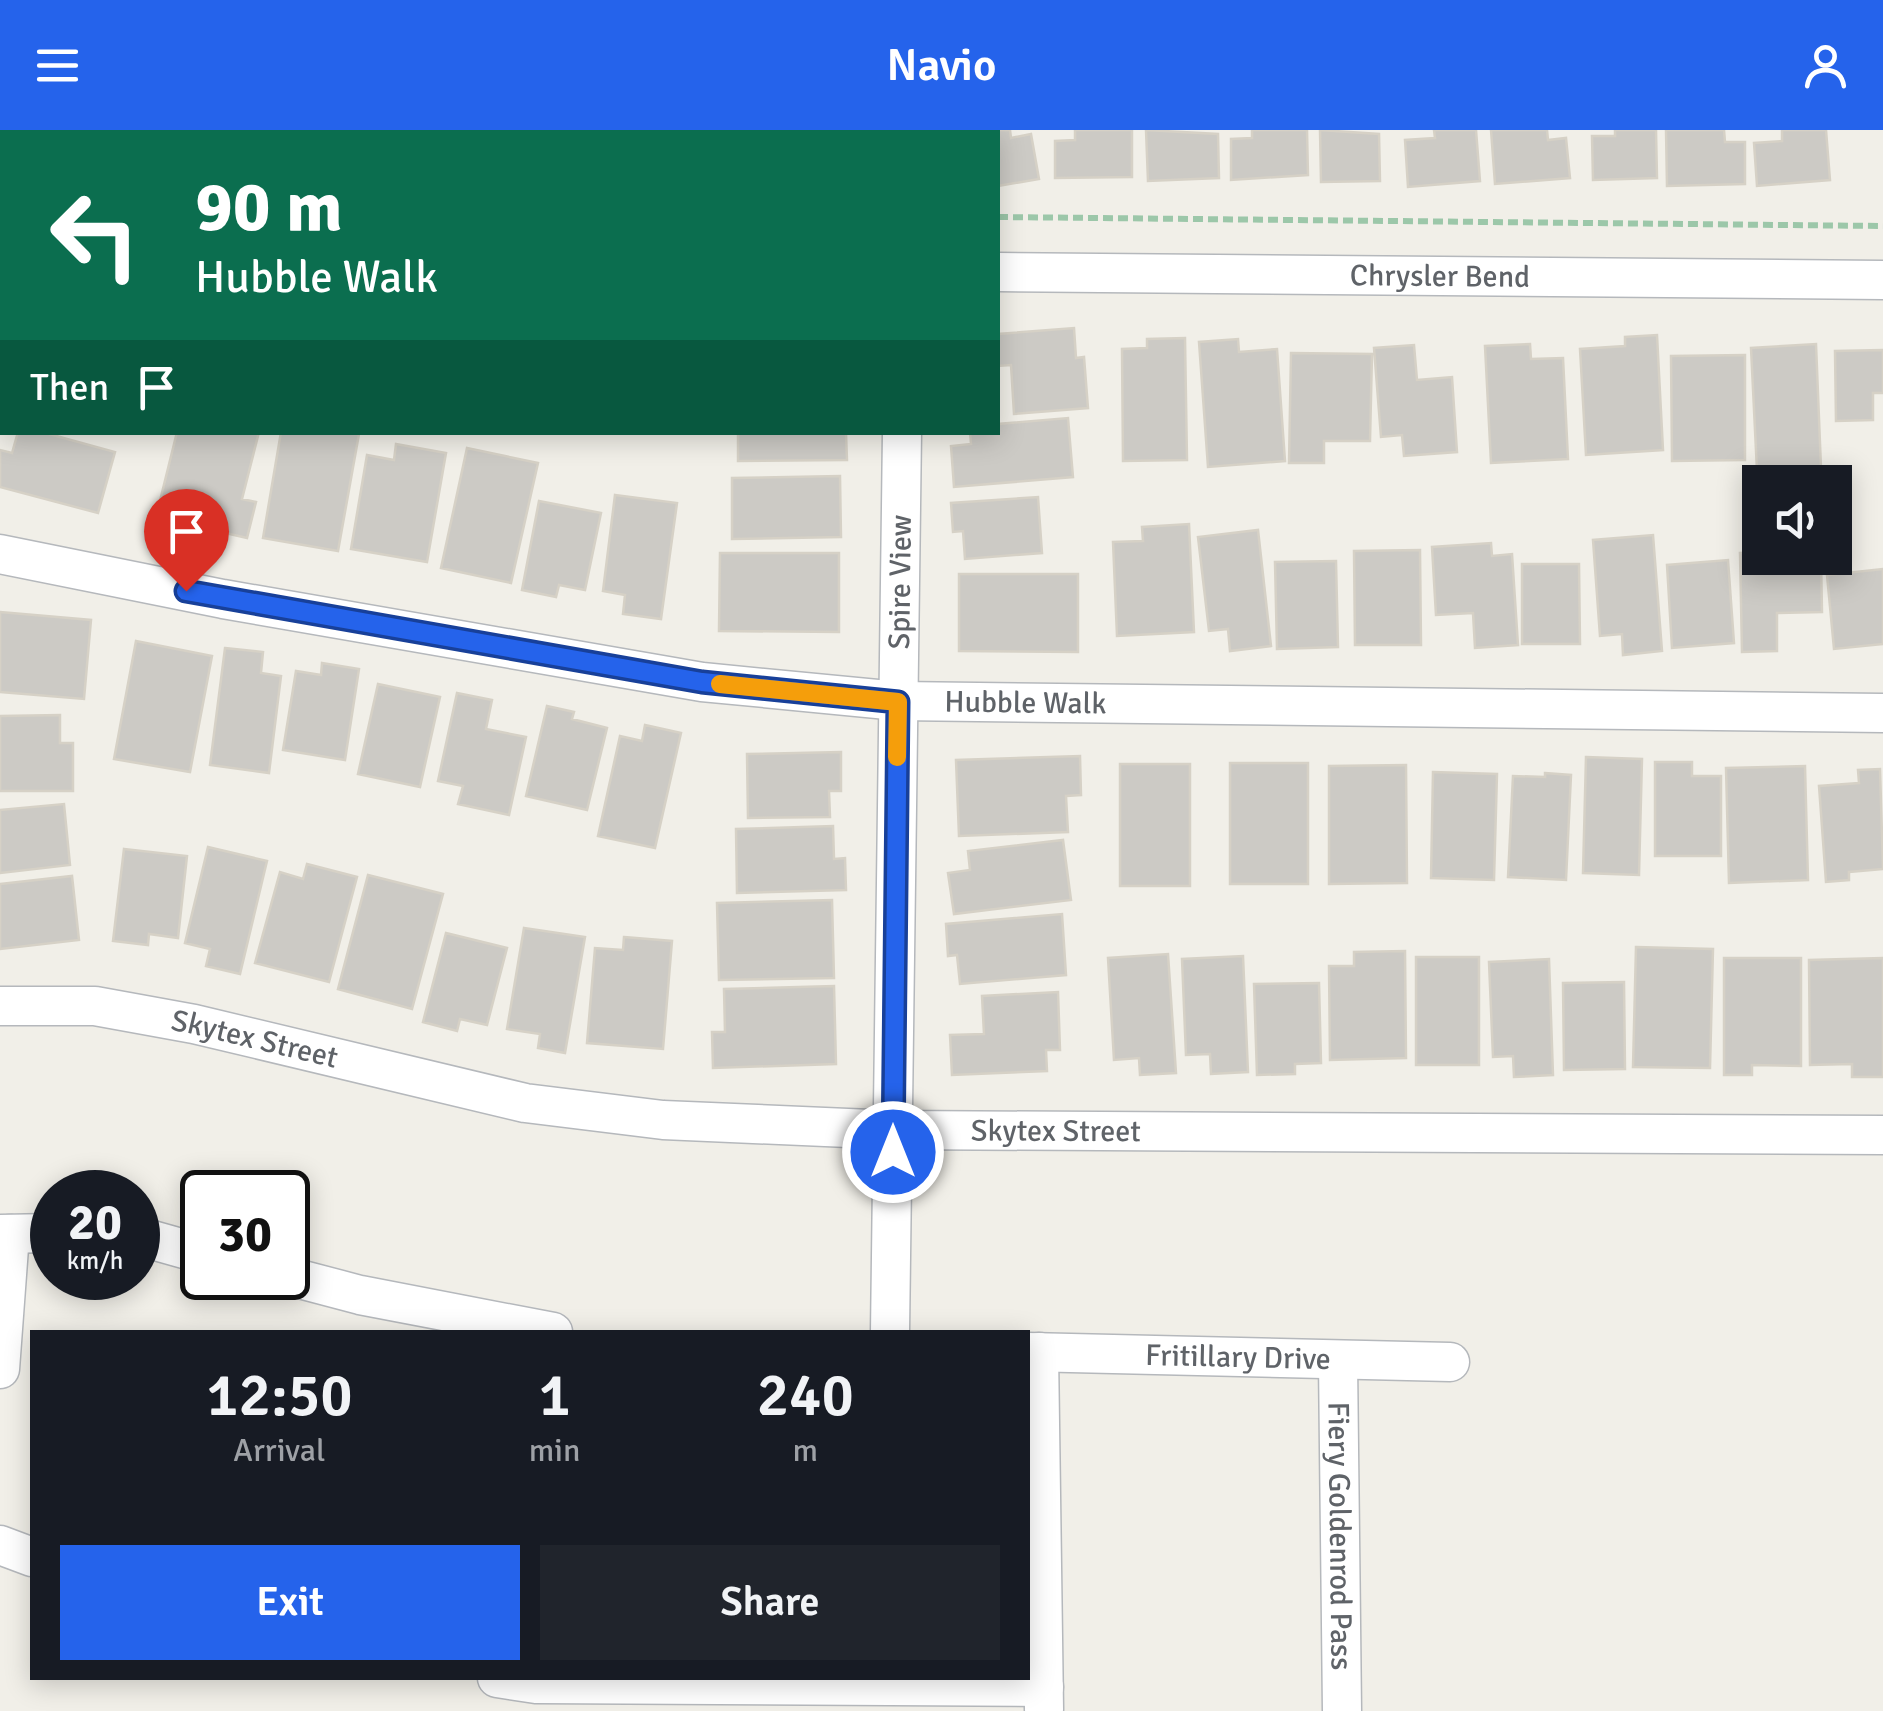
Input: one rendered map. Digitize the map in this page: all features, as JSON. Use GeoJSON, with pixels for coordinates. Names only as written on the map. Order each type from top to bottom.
{"type":"FeatureCollection","features":[{"type":"Feature","properties":{"kind":"street","name":"Chrysler Bend"},"geometry":{"type":"LineString","coordinates":[[1000,272],[1883,280]]}},
{"type":"Feature","properties":{"kind":"street","name":"Spire View"},"geometry":{"type":"LineString","coordinates":[[890,1330],[902,435]]}},
{"type":"Feature","properties":{"kind":"street","name":"Hubble Walk"},"geometry":{"type":"LineString","coordinates":[[0,554],[223,599],[702,682],[898,702],[1883,713]]}},
{"type":"Feature","properties":{"kind":"street","name":"Skytex Street"},"geometry":{"type":"LineString","coordinates":[[0,1006],[95,1006],[194,1024],[525,1103],[663,1120],[894,1130],[1883,1135]]}},
{"type":"Feature","properties":{"kind":"street"},"geometry":{"type":"LineString","coordinates":[[0,1370],[5,1234],[30,1233]]}},
{"type":"Feature","properties":{"kind":"street"},"geometry":{"type":"LineString","coordinates":[[310,1282],[543,1330]]}},
{"type":"Feature","properties":{"kind":"street"},"geometry":{"type":"LineString","coordinates":[[510,1680],[536,1684],[1044,1699],[1033,1352]]}},
{"type":"Feature","properties":{"kind":"street","name":"Fritillary Drive"},"geometry":{"type":"LineString","coordinates":[[1033,1352],[1450,1362]]}},
{"type":"Feature","properties":{"kind":"street","name":"Fiery Goldenrod Pass"},"geometry":{"type":"LineString","coordinates":[[1338,1361],[1342,1711]]}},
{"type":"Feature","properties":{"kind":"street"},"geometry":{"type":"LineString","coordinates":[[0,1545],[30,1556]]}},
{"type":"Feature","properties":{"kind":"path"},"geometry":{"type":"LineString","coordinates":[[1000,217],[1883,226]]}},
{"type":"Feature","properties":{"kind":"building"},"geometry":{"type":"Polygon","coordinates":[[[1000,130],[1010,130],[1011,138],[1031,134],[1039,179],[1000,186],[1000,130]]]}},
{"type":"Feature","properties":{"kind":"building"},"geometry":{"type":"Polygon","coordinates":[[[1075,130],[1132,130],[1132,177],[1055,178],[1055,141],[1075,140],[1075,130]]]}},
{"type":"Feature","properties":{"kind":"building"},"geometry":{"type":"Polygon","coordinates":[[[1146,130],[1218,134],[1219,178],[1148,181],[1146,130]]]}},
{"type":"Feature","properties":{"kind":"building"},"geometry":{"type":"Polygon","coordinates":[[[1252,130],[1307,130],[1308,175],[1231,180],[1231,139],[1252,138],[1252,130]]]}},
{"type":"Feature","properties":{"kind":"building"},"geometry":{"type":"Polygon","coordinates":[[[1320,130],[1379,134],[1380,181],[1321,182],[1320,130]]]}},
{"type":"Feature","properties":{"kind":"building"},"geometry":{"type":"Polygon","coordinates":[[[1434,130],[1476,130],[1480,181],[1408,187],[1405,140],[1435,138],[1434,130]]]}},
{"type":"Feature","properties":{"kind":"building"},"geometry":{"type":"Polygon","coordinates":[[[1491,130],[1547,130],[1548,140],[1566,138],[1570,178],[1495,184],[1491,130]]]}},
{"type":"Feature","properties":{"kind":"building"},"geometry":{"type":"Polygon","coordinates":[[[1615,130],[1656,130],[1657,178],[1593,180],[1592,136],[1615,136],[1615,130]]]}},
{"type":"Feature","properties":{"kind":"building"},"geometry":{"type":"Polygon","coordinates":[[[1666,130],[1724,130],[1725,142],[1745,142],[1745,184],[1667,186],[1666,130]]]}},
{"type":"Feature","properties":{"kind":"building"},"geometry":{"type":"Polygon","coordinates":[[[1782,130],[1826,130],[1830,180],[1757,186],[1754,143],[1782,141],[1782,130]]]}},
{"type":"Feature","properties":{"kind":"building"},"geometry":{"type":"Polygon","coordinates":[[[1074,328],[1076,358],[1084,357],[1088,408],[1014,414],[1011,365],[1000,366],[1000,334],[1074,328]]]}},
{"type":"Feature","properties":{"kind":"building"},"geometry":{"type":"Polygon","coordinates":[[[1657,335],[1663,450],[1586,455],[1580,349],[1625,346],[1625,337],[1657,335]]]}},
{"type":"Feature","properties":{"kind":"building"},"geometry":{"type":"Polygon","coordinates":[[[1185,338],[1187,460],[1123,461],[1122,349],[1147,348],[1147,339],[1185,338]]]}},
{"type":"Feature","properties":{"kind":"building"},"geometry":{"type":"Polygon","coordinates":[[[1238,339],[1239,352],[1277,349],[1285,461],[1208,467],[1199,342],[1238,339]]]}},
{"type":"Feature","properties":{"kind":"building"},"geometry":{"type":"Polygon","coordinates":[[[1530,344],[1531,359],[1563,358],[1568,459],[1491,463],[1485,346],[1530,344]]]}},
{"type":"Feature","properties":{"kind":"building"},"geometry":{"type":"Polygon","coordinates":[[[1816,344],[1821,465],[1757,465],[1751,348],[1816,344]]]}},
{"type":"Feature","properties":{"kind":"building"},"geometry":{"type":"Polygon","coordinates":[[[1414,345],[1417,380],[1452,377],[1457,452],[1404,456],[1402,435],[1381,437],[1374,348],[1414,345]]]}},
{"type":"Feature","properties":{"kind":"building"},"geometry":{"type":"Polygon","coordinates":[[[1883,350],[1883,393],[1873,393],[1873,420],[1836,421],[1835,351],[1883,350]]]}},
{"type":"Feature","properties":{"kind":"building"},"geometry":{"type":"Polygon","coordinates":[[[1291,353],[1372,354],[1370,441],[1324,441],[1324,463],[1289,463],[1291,353]]]}},
{"type":"Feature","properties":{"kind":"building"},"geometry":{"type":"Polygon","coordinates":[[[1745,355],[1745,460],[1672,461],[1671,356],[1745,355]]]}},
{"type":"Feature","properties":{"kind":"building"},"geometry":{"type":"Polygon","coordinates":[[[1068,418],[1073,477],[954,487],[951,446],[971,444],[970,435],[1000,435],[1000,424],[1068,418]]]}},
{"type":"Feature","properties":{"kind":"building"},"geometry":{"type":"Polygon","coordinates":[[[17,435],[53,435],[115,452],[98,513],[0,487],[0,450],[12,453],[17,435]]]}},
{"type":"Feature","properties":{"kind":"building"},"geometry":{"type":"Polygon","coordinates":[[[176,435],[258,435],[242,499],[256,502],[247,538],[156,517],[176,435]]]}},
{"type":"Feature","properties":{"kind":"building"},"geometry":{"type":"Polygon","coordinates":[[[280,435],[359,435],[338,551],[263,538],[280,435]]]}},
{"type":"Feature","properties":{"kind":"building"},"geometry":{"type":"Polygon","coordinates":[[[738,435],[846,435],[847,460],[738,461],[738,435]]]}},
{"type":"Feature","properties":{"kind":"building"},"geometry":{"type":"Polygon","coordinates":[[[396,444],[446,453],[427,562],[351,549],[367,455],[394,460],[396,444]]]}},
{"type":"Feature","properties":{"kind":"building"},"geometry":{"type":"Polygon","coordinates":[[[467,448],[538,463],[511,583],[441,568],[467,448]]]}},
{"type":"Feature","properties":{"kind":"building"},"geometry":{"type":"Polygon","coordinates":[[[840,476],[841,537],[732,539],[732,478],[840,476]]]}},
{"type":"Feature","properties":{"kind":"building"},"geometry":{"type":"Polygon","coordinates":[[[615,495],[677,503],[661,619],[623,614],[625,595],[603,591],[615,495]]]}},
{"type":"Feature","properties":{"kind":"building"},"geometry":{"type":"Polygon","coordinates":[[[1038,497],[1042,553],[965,559],[963,531],[953,532],[951,503],[1038,497]]]}},
{"type":"Feature","properties":{"kind":"building"},"geometry":{"type":"Polygon","coordinates":[[[539,501],[601,513],[585,590],[559,585],[556,597],[522,590],[539,501]]]}},
{"type":"Feature","properties":{"kind":"building"},"geometry":{"type":"Polygon","coordinates":[[[1189,524],[1194,632],[1117,636],[1113,542],[1143,541],[1142,527],[1189,524]]]}},
{"type":"Feature","properties":{"kind":"building"},"geometry":{"type":"Polygon","coordinates":[[[1258,530],[1271,646],[1230,651],[1228,629],[1209,631],[1198,537],[1258,530]]]}},
{"type":"Feature","properties":{"kind":"building"},"geometry":{"type":"Polygon","coordinates":[[[1653,535],[1662,651],[1623,655],[1622,634],[1600,636],[1593,540],[1653,535]]]}},
{"type":"Feature","properties":{"kind":"building"},"geometry":{"type":"Polygon","coordinates":[[[1491,543],[1492,556],[1512,554],[1518,645],[1475,648],[1473,613],[1436,615],[1432,547],[1491,543]]]}},
{"type":"Feature","properties":{"kind":"building"},"geometry":{"type":"Polygon","coordinates":[[[1420,550],[1421,645],[1355,645],[1354,551],[1420,550]]]}},
{"type":"Feature","properties":{"kind":"building"},"geometry":{"type":"Polygon","coordinates":[[[720,553],[839,553],[839,632],[719,631],[720,553]]]}},
{"type":"Feature","properties":{"kind":"building"},"geometry":{"type":"Polygon","coordinates":[[[1740,553],[1742,575],[1821,575],[1822,612],[1777,613],[1777,651],[1742,652],[1740,553]]]}},
{"type":"Feature","properties":{"kind":"building"},"geometry":{"type":"Polygon","coordinates":[[[1728,560],[1734,643],[1672,648],[1667,565],[1728,560]]]}},
{"type":"Feature","properties":{"kind":"building"},"geometry":{"type":"Polygon","coordinates":[[[1336,561],[1338,647],[1277,649],[1275,562],[1336,561]]]}},
{"type":"Feature","properties":{"kind":"building"},"geometry":{"type":"Polygon","coordinates":[[[1522,564],[1579,564],[1580,644],[1522,644],[1522,564]]]}},
{"type":"Feature","properties":{"kind":"building"},"geometry":{"type":"Polygon","coordinates":[[[1883,569],[1883,644],[1834,649],[1827,575],[1883,569]]]}},
{"type":"Feature","properties":{"kind":"building"},"geometry":{"type":"Polygon","coordinates":[[[959,574],[1078,574],[1078,652],[959,651],[959,574]]]}},
{"type":"Feature","properties":{"kind":"building"},"geometry":{"type":"Polygon","coordinates":[[[0,612],[91,620],[84,699],[0,692],[0,612]]]}},
{"type":"Feature","properties":{"kind":"building"},"geometry":{"type":"Polygon","coordinates":[[[136,641],[212,656],[190,772],[114,759],[136,641]]]}},
{"type":"Feature","properties":{"kind":"building"},"geometry":{"type":"Polygon","coordinates":[[[225,648],[263,652],[261,673],[281,676],[269,773],[210,765],[225,648]]]}},
{"type":"Feature","properties":{"kind":"building"},"geometry":{"type":"Polygon","coordinates":[[[322,663],[359,669],[345,760],[283,750],[296,671],[321,675],[322,663]]]}},
{"type":"Feature","properties":{"kind":"building"},"geometry":{"type":"Polygon","coordinates":[[[378,684],[440,697],[420,787],[358,774],[378,684]]]}},
{"type":"Feature","properties":{"kind":"building"},"geometry":{"type":"Polygon","coordinates":[[[457,693],[492,700],[486,729],[526,737],[509,815],[458,804],[463,786],[438,781],[457,693]]]}},
{"type":"Feature","properties":{"kind":"building"},"geometry":{"type":"Polygon","coordinates":[[[547,706],[574,712],[572,719],[607,728],[587,810],[526,796],[547,706]]]}},
{"type":"Feature","properties":{"kind":"building"},"geometry":{"type":"Polygon","coordinates":[[[60,715],[60,743],[73,743],[73,791],[0,791],[0,716],[60,715]]]}},
{"type":"Feature","properties":{"kind":"building"},"geometry":{"type":"Polygon","coordinates":[[[645,725],[681,733],[655,848],[598,836],[620,736],[642,741],[645,725]]]}},
{"type":"Feature","properties":{"kind":"building"},"geometry":{"type":"Polygon","coordinates":[[[841,752],[841,791],[829,791],[830,817],[748,818],[747,754],[841,752]]]}},
{"type":"Feature","properties":{"kind":"building"},"geometry":{"type":"Polygon","coordinates":[[[1080,756],[1081,795],[1066,796],[1068,832],[959,836],[956,760],[1080,756]]]}},
{"type":"Feature","properties":{"kind":"building"},"geometry":{"type":"Polygon","coordinates":[[[1586,757],[1642,759],[1639,875],[1583,873],[1586,757]]]}},
{"type":"Feature","properties":{"kind":"building"},"geometry":{"type":"Polygon","coordinates":[[[1655,762],[1692,762],[1692,776],[1721,776],[1721,856],[1655,856],[1655,762]]]}},
{"type":"Feature","properties":{"kind":"building"},"geometry":{"type":"Polygon","coordinates":[[[1230,763],[1308,763],[1308,884],[1230,884],[1230,763]]]}},
{"type":"Feature","properties":{"kind":"building"},"geometry":{"type":"Polygon","coordinates":[[[1120,764],[1190,764],[1190,886],[1120,886],[1120,764]]]}},
{"type":"Feature","properties":{"kind":"building"},"geometry":{"type":"Polygon","coordinates":[[[1406,765],[1407,883],[1329,884],[1329,766],[1406,765]]]}},
{"type":"Feature","properties":{"kind":"building"},"geometry":{"type":"Polygon","coordinates":[[[1805,766],[1808,880],[1729,883],[1726,768],[1805,766]]]}},
{"type":"Feature","properties":{"kind":"building"},"geometry":{"type":"Polygon","coordinates":[[[1880,769],[1883,869],[1849,872],[1849,880],[1826,882],[1819,786],[1859,783],[1858,770],[1880,769]]]}},
{"type":"Feature","properties":{"kind":"building"},"geometry":{"type":"Polygon","coordinates":[[[1433,772],[1497,774],[1494,880],[1431,878],[1433,772]]]}},
{"type":"Feature","properties":{"kind":"building"},"geometry":{"type":"Polygon","coordinates":[[[1545,773],[1571,775],[1566,880],[1508,877],[1513,776],[1545,777],[1545,773]]]}},
{"type":"Feature","properties":{"kind":"building"},"geometry":{"type":"Polygon","coordinates":[[[64,804],[70,865],[0,873],[0,810],[64,804]]]}},
{"type":"Feature","properties":{"kind":"building"},"geometry":{"type":"Polygon","coordinates":[[[833,826],[834,859],[845,858],[846,890],[737,893],[736,829],[833,826]]]}},
{"type":"Feature","properties":{"kind":"building"},"geometry":{"type":"Polygon","coordinates":[[[1063,840],[1071,900],[954,914],[948,873],[970,870],[968,851],[1063,840]]]}},
{"type":"Feature","properties":{"kind":"building"},"geometry":{"type":"Polygon","coordinates":[[[208,847],[267,861],[240,974],[206,966],[210,949],[185,943],[208,847]]]}},
{"type":"Feature","properties":{"kind":"building"},"geometry":{"type":"Polygon","coordinates":[[[124,849],[187,856],[178,938],[149,934],[148,945],[113,941],[124,849]]]}},
{"type":"Feature","properties":{"kind":"building"},"geometry":{"type":"Polygon","coordinates":[[[307,864],[357,877],[329,982],[255,963],[280,872],[303,879],[307,864]]]}},
{"type":"Feature","properties":{"kind":"building"},"geometry":{"type":"Polygon","coordinates":[[[368,875],[443,894],[412,1009],[338,989],[368,875]]]}},
{"type":"Feature","properties":{"kind":"building"},"geometry":{"type":"Polygon","coordinates":[[[72,876],[79,940],[0,949],[0,884],[72,876]]]}},
{"type":"Feature","properties":{"kind":"building"},"geometry":{"type":"Polygon","coordinates":[[[832,900],[834,978],[719,980],[717,903],[832,900]]]}},
{"type":"Feature","properties":{"kind":"building"},"geometry":{"type":"Polygon","coordinates":[[[1062,914],[1066,975],[960,984],[957,955],[948,956],[946,924],[1062,914]]]}},
{"type":"Feature","properties":{"kind":"building"},"geometry":{"type":"Polygon","coordinates":[[[524,928],[585,937],[565,1053],[538,1048],[540,1034],[507,1029],[524,928]]]}},
{"type":"Feature","properties":{"kind":"building"},"geometry":{"type":"Polygon","coordinates":[[[446,933],[507,948],[487,1025],[460,1019],[457,1031],[423,1022],[446,933]]]}},
{"type":"Feature","properties":{"kind":"building"},"geometry":{"type":"Polygon","coordinates":[[[624,937],[672,941],[663,1049],[587,1043],[595,948],[623,950],[624,937]]]}},
{"type":"Feature","properties":{"kind":"building"},"geometry":{"type":"Polygon","coordinates":[[[1636,947],[1713,949],[1710,1068],[1633,1067],[1636,947]]]}},
{"type":"Feature","properties":{"kind":"building"},"geometry":{"type":"Polygon","coordinates":[[[1405,951],[1406,1058],[1330,1060],[1329,966],[1354,966],[1354,952],[1405,951]]]}},
{"type":"Feature","properties":{"kind":"building"},"geometry":{"type":"Polygon","coordinates":[[[1168,954],[1176,1073],[1140,1075],[1139,1058],[1114,1060],[1108,958],[1168,954]]]}},
{"type":"Feature","properties":{"kind":"building"},"geometry":{"type":"Polygon","coordinates":[[[1243,956],[1248,1072],[1211,1074],[1210,1054],[1186,1055],[1182,959],[1243,956]]]}},
{"type":"Feature","properties":{"kind":"building"},"geometry":{"type":"Polygon","coordinates":[[[1416,957],[1479,957],[1479,1065],[1416,1065],[1416,957]]]}},
{"type":"Feature","properties":{"kind":"building"},"geometry":{"type":"Polygon","coordinates":[[[1724,958],[1801,958],[1801,1066],[1752,1065],[1752,1075],[1724,1075],[1724,958]]]}},
{"type":"Feature","properties":{"kind":"building"},"geometry":{"type":"Polygon","coordinates":[[[1883,958],[1883,1077],[1852,1077],[1852,1064],[1810,1065],[1809,960],[1883,958]]]}},
{"type":"Feature","properties":{"kind":"building"},"geometry":{"type":"Polygon","coordinates":[[[1549,959],[1553,1075],[1514,1077],[1513,1056],[1493,1057],[1489,962],[1549,959]]]}},
{"type":"Feature","properties":{"kind":"building"},"geometry":{"type":"Polygon","coordinates":[[[1624,982],[1625,1069],[1564,1070],[1563,983],[1624,982]]]}},
{"type":"Feature","properties":{"kind":"building"},"geometry":{"type":"Polygon","coordinates":[[[1319,983],[1321,1063],[1295,1064],[1295,1074],[1257,1075],[1254,984],[1319,983]]]}},
{"type":"Feature","properties":{"kind":"building"},"geometry":{"type":"Polygon","coordinates":[[[834,986],[836,1064],[713,1068],[712,1032],[725,1032],[724,989],[834,986]]]}},
{"type":"Feature","properties":{"kind":"building"},"geometry":{"type":"Polygon","coordinates":[[[1058,992],[1060,1050],[1046,1050],[1047,1071],[952,1075],[950,1035],[984,1034],[982,996],[1058,992]]]}},
{"type":"Feature","properties":{"kind":"slow traffic"},"geometry":{"type":"LineString","coordinates":[[720,684],[898,702],[897,757]]}},
{"type":"Feature","properties":{"kind":"route"},"geometry":{"type":"LineString","coordinates":[[186,591],[702,682],[898,702],[893,1152]]}}]}
